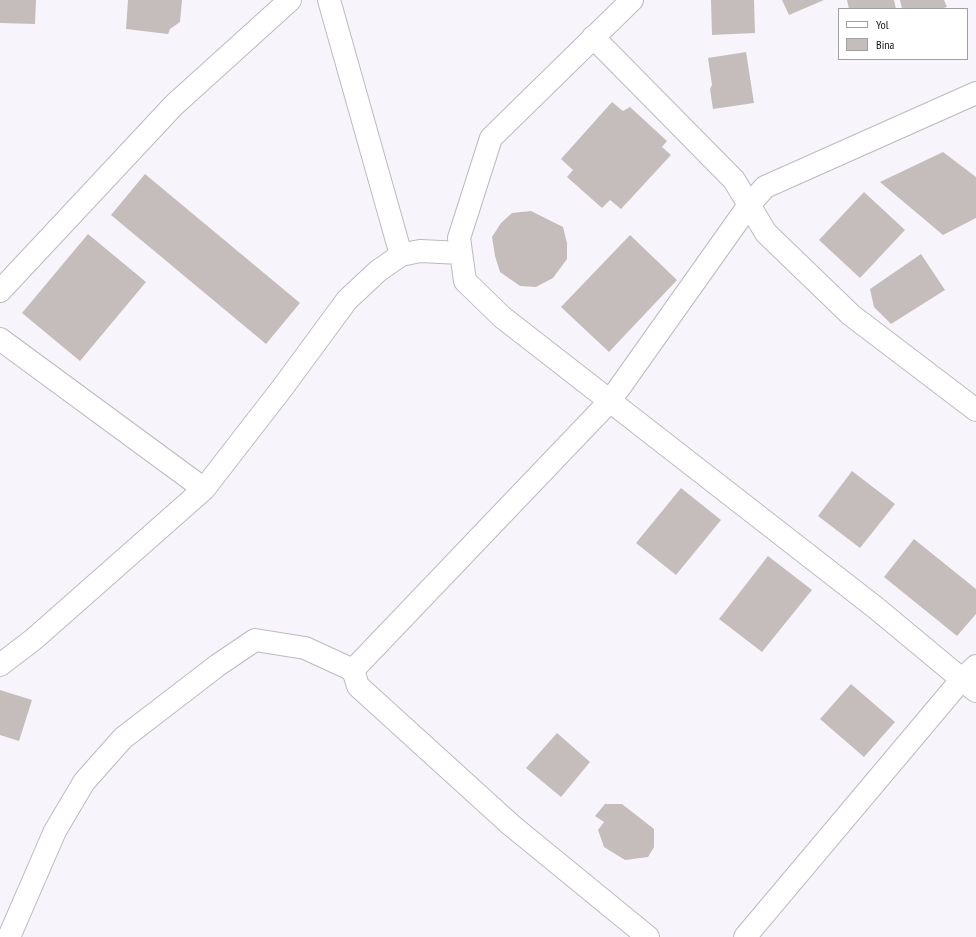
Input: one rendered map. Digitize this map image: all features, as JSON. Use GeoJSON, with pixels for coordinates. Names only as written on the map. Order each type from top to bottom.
{"type":"FeatureCollection","features":[{"type":"Feature","properties":{"kind":"street"},"geometry":{"type":"LineString","coordinates":[[0,291],[174,105],[290,0]]}},
{"type":"Feature","properties":{"kind":"street"},"geometry":{"type":"LineString","coordinates":[[329,0],[401,255]]}},
{"type":"Feature","properties":{"kind":"street"},"geometry":{"type":"LineString","coordinates":[[632,0],[491,138],[458,238],[465,281],[502,317],[876,608],[971,679],[745,937]]}},
{"type":"Feature","properties":{"kind":"street"},"geometry":{"type":"LineString","coordinates":[[593,37],[734,180],[766,233],[851,315],[976,410]]}},
{"type":"Feature","properties":{"kind":"street"},"geometry":{"type":"LineString","coordinates":[[352,670],[610,401],[749,205],[765,187],[972,102]]}},
{"type":"Feature","properties":{"kind":"street"},"geometry":{"type":"LineString","coordinates":[[0,665],[34,639],[204,489],[284,387],[347,300],[378,271],[401,255],[420,251],[460,252]]}},
{"type":"Feature","properties":{"kind":"street"},"geometry":{"type":"LineString","coordinates":[[0,339],[204,489]]}},
{"type":"Feature","properties":{"kind":"street"},"geometry":{"type":"LineString","coordinates":[[10,937],[55,831],[84,782],[130,733],[218,665],[255,640],[305,648],[352,670],[358,686],[511,825],[648,937]]}},
{"type":"Feature","properties":{"kind":"building"},"geometry":{"type":"Polygon","coordinates":[[[0,0],[36,0],[35,24],[0,23],[0,0]]]}},
{"type":"Feature","properties":{"kind":"building"},"geometry":{"type":"Polygon","coordinates":[[[128,0],[182,0],[180,22],[170,29],[168,34],[126,29],[128,0]]]}},
{"type":"Feature","properties":{"kind":"building"},"geometry":{"type":"Polygon","coordinates":[[[711,0],[754,0],[755,33],[712,35],[711,0]]]}},
{"type":"Feature","properties":{"kind":"building"},"geometry":{"type":"Polygon","coordinates":[[[782,0],[824,0],[789,15],[782,0]]]}},
{"type":"Feature","properties":{"kind":"building"},"geometry":{"type":"Polygon","coordinates":[[[847,0],[894,0],[896,8],[849,8],[847,0]]]}},
{"type":"Feature","properties":{"kind":"building"},"geometry":{"type":"Polygon","coordinates":[[[900,0],[944,0],[947,7],[944,8],[902,8],[900,0]]]}},
{"type":"Feature","properties":{"kind":"building"},"geometry":{"type":"Polygon","coordinates":[[[746,52],[754,103],[713,109],[710,89],[712,85],[708,58],[746,52]]]}},
{"type":"Feature","properties":{"kind":"building"},"geometry":{"type":"Polygon","coordinates":[[[612,102],[623,111],[630,107],[667,141],[662,147],[671,155],[621,209],[610,200],[602,208],[567,177],[573,170],[561,159],[612,102]]]}},
{"type":"Feature","properties":{"kind":"building"},"geometry":{"type":"Polygon","coordinates":[[[943,152],[976,177],[976,218],[943,235],[880,182],[943,152]]]}},
{"type":"Feature","properties":{"kind":"building"},"geometry":{"type":"Polygon","coordinates":[[[145,174],[300,303],[266,344],[111,215],[145,174]]]}},
{"type":"Feature","properties":{"kind":"building"},"geometry":{"type":"Polygon","coordinates":[[[864,192],[905,230],[860,278],[819,240],[864,192]]]}},
{"type":"Feature","properties":{"kind":"building"},"geometry":{"type":"Polygon","coordinates":[[[531,211],[563,227],[567,243],[567,259],[553,278],[536,287],[520,286],[500,272],[495,256],[492,237],[501,223],[512,213],[531,211]]]}},
{"type":"Feature","properties":{"kind":"building"},"geometry":{"type":"Polygon","coordinates":[[[88,234],[146,282],[80,361],[22,313],[88,234]]]}},
{"type":"Feature","properties":{"kind":"building"},"geometry":{"type":"Polygon","coordinates":[[[630,235],[677,280],[609,352],[561,307],[630,235]]]}},
{"type":"Feature","properties":{"kind":"building"},"geometry":{"type":"Polygon","coordinates":[[[921,254],[945,290],[891,324],[874,307],[870,289],[921,254]]]}},
{"type":"Feature","properties":{"kind":"building"},"geometry":{"type":"Polygon","coordinates":[[[852,471],[895,504],[860,548],[818,516],[852,471]]]}},
{"type":"Feature","properties":{"kind":"building"},"geometry":{"type":"Polygon","coordinates":[[[681,488],[721,520],[676,575],[636,543],[681,488]]]}},
{"type":"Feature","properties":{"kind":"building"},"geometry":{"type":"Polygon","coordinates":[[[914,539],[976,589],[976,614],[957,636],[884,577],[914,539]]]}},
{"type":"Feature","properties":{"kind":"building"},"geometry":{"type":"Polygon","coordinates":[[[768,556],[812,590],[762,652],[719,619],[768,556]]]}},
{"type":"Feature","properties":{"kind":"building"},"geometry":{"type":"Polygon","coordinates":[[[851,684],[895,722],[864,757],[820,719],[851,684]]]}},
{"type":"Feature","properties":{"kind":"building"},"geometry":{"type":"Polygon","coordinates":[[[0,690],[32,700],[19,741],[0,735],[0,690]]]}},
{"type":"Feature","properties":{"kind":"building"},"geometry":{"type":"Polygon","coordinates":[[[557,733],[590,762],[561,797],[526,768],[557,733]]]}},
{"type":"Feature","properties":{"kind":"building"},"geometry":{"type":"Polygon","coordinates":[[[605,804],[622,804],[654,829],[654,847],[648,857],[625,860],[604,847],[598,830],[604,822],[595,816],[605,804]]]}}]}
